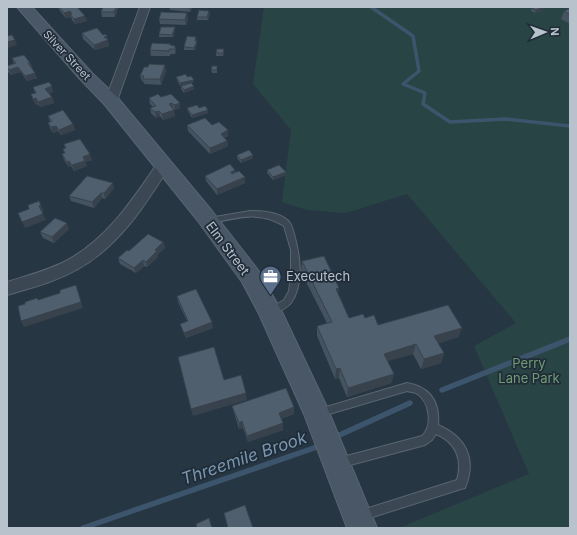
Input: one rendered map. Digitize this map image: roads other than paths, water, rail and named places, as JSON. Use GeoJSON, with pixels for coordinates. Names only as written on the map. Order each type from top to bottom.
{"type":"FeatureCollection","features":[{"type":"Feature","properties":{"kind":"street","name":"Silver Street"},"geometry":{"type":"LineString","coordinates":[[24,7],[111,101]]}},
{"type":"Feature","properties":{"kind":"street"},"geometry":{"type":"LineString","coordinates":[[111,101],[145,7]]}},
{"type":"Feature","properties":{"kind":"street","name":"Elm Street"},"geometry":{"type":"LineString","coordinates":[[111,101],[164,164],[250,276],[270,312],[327,440],[360,522]]}},
{"type":"Feature","properties":{"kind":"street"},"geometry":{"type":"LineString","coordinates":[[7,289],[69,267],[84,258],[106,240],[125,219],[142,198],[164,164]]}},
{"type":"Feature","properties":{"kind":"lane"},"geometry":{"type":"LineString","coordinates":[[208,221],[234,216],[260,214],[273,215],[287,224],[295,250],[293,291],[287,302],[270,312]]}},
{"type":"Feature","properties":{"kind":"lane"},"geometry":{"type":"LineString","coordinates":[[401,388],[414,388],[426,395],[432,407],[433,428],[431,434],[424,440],[327,440],[401,388]]}},
{"type":"Feature","properties":{"kind":"lane"},"geometry":{"type":"LineString","coordinates":[[360,522],[461,484],[465,475],[466,464],[463,452],[445,432],[433,428]]}},
{"type":"Feature","properties":{"kind":"waterway"},"geometry":{"type":"LineString","coordinates":[[371,7],[413,36],[419,71],[403,84],[425,93],[423,104],[450,122],[505,119],[570,126]]}},
{"type":"Feature","properties":{"kind":"waterway","name":"Threemile Brook"},"geometry":{"type":"LineString","coordinates":[[442,390],[570,339]]}},
{"type":"Feature","properties":{"kind":"waterway","name":"Threemile Brook"},"geometry":{"type":"LineString","coordinates":[[333,438],[410,403]]}},
{"type":"Feature","properties":{"kind":"waterway","name":"Threemile Brook"},"geometry":{"type":"LineString","coordinates":[[83,528],[314,448],[321,444]]}},
{"type":"Feature","properties":{"kind":"place","name":"Executech"},"geometry":{"type":"Point","coordinates":[271,296]}},
{"type":"Feature","properties":{"kind":"park label","name":"Perry Lane Park"},"geometry":{"type":"Point","coordinates":[529,370]}}]}
